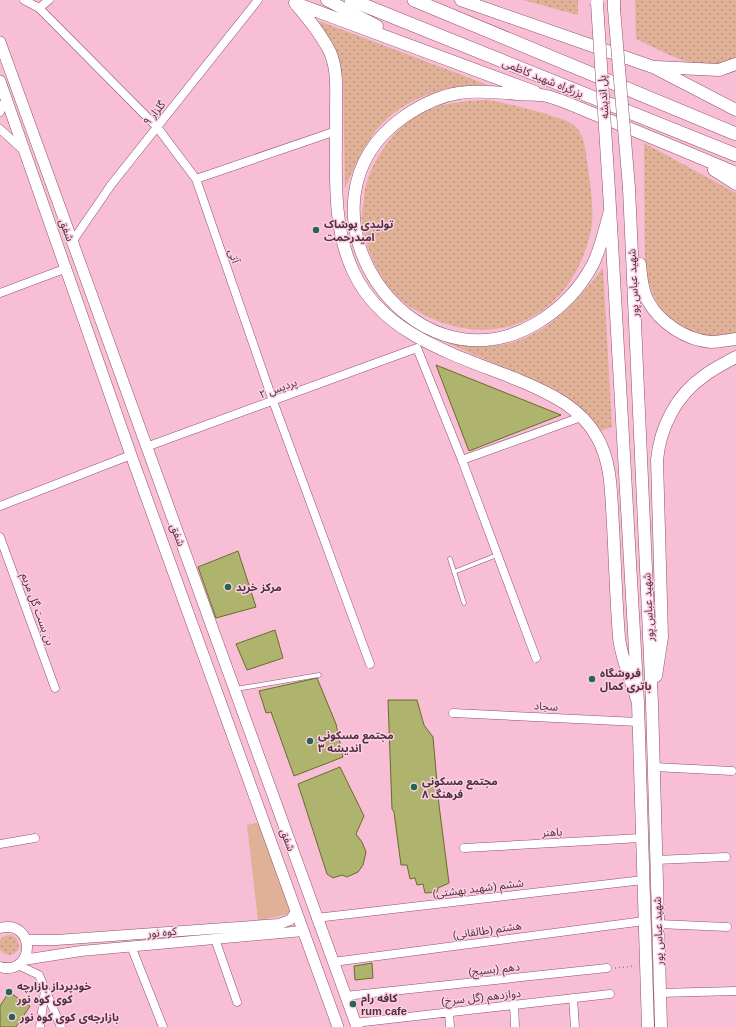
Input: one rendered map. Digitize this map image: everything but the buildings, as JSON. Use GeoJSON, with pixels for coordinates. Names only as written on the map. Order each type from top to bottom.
{"type":"FeatureCollection","features":[{"type":"Feature","properties":{"kind":"highway","name":"بزرگراه شهید کاظمی"},"geometry":{"type":"LineString","coordinates":[[351,0],[736,155]]}},
{"type":"Feature","properties":{"kind":"highway","name":"بزرگراه شهید کاظمی"},"geometry":{"type":"LineString","coordinates":[[414,0],[736,134]]}},
{"type":"Feature","properties":{"kind":"main road"},"geometry":{"type":"LineString","coordinates":[[327,0],[421,48]]}},
{"type":"Feature","properties":{"kind":"main road"},"geometry":{"type":"LineString","coordinates":[[460,0],[653,67],[716,101],[736,110]]}},
{"type":"Feature","properties":{"kind":"main road"},"geometry":{"type":"LineString","coordinates":[[292,2],[321,36],[330,54],[336,75],[337,200],[340,227],[345,251],[364,292],[380,311],[404,330],[428,342],[564,401],[581,417],[597,436],[610,476],[620,640],[638,703]]}},
{"type":"Feature","properties":{"kind":"main road","name":"بزرگراه شهید کاظمی"},"geometry":{"type":"LineString","coordinates":[[292,2],[421,48],[683,150]]}},
{"type":"Feature","properties":{"kind":"main road","name":"پل اندیشه"},"geometry":{"type":"LineString","coordinates":[[597,2],[609,190]]}},
{"type":"Feature","properties":{"kind":"main road","name":"پل اندیشه"},"geometry":{"type":"LineString","coordinates":[[614,4],[629,188]]}},
{"type":"Feature","properties":{"kind":"main road","name":"شفق"},"geometry":{"type":"LineString","coordinates":[[0,42],[356,1025]]}},
{"type":"Feature","properties":{"kind":"main road"},"geometry":{"type":"LineString","coordinates":[[653,67],[719,70],[736,64]]}},
{"type":"Feature","properties":{"kind":"main road","name":"شفق"},"geometry":{"type":"LineString","coordinates":[[0,81],[67,268],[131,455],[338,1027]]}},
{"type":"Feature","properties":{"kind":"main road"},"geometry":{"type":"LineString","coordinates":[[546,96],[483,90],[450,93],[422,104],[393,124],[375,142],[361,168],[354,195],[354,222],[359,246],[368,268],[382,290],[399,310],[421,325],[443,334],[471,340],[497,338],[523,331],[554,312],[578,287],[594,263],[610,210]]}},
{"type":"Feature","properties":{"kind":"main road"},"geometry":{"type":"LineString","coordinates":[[683,150],[736,173]]}},
{"type":"Feature","properties":{"kind":"main road"},"geometry":{"type":"LineString","coordinates":[[683,150],[736,184]]}},
{"type":"Feature","properties":{"kind":"main road","name":"شهید عباس پور"},"geometry":{"type":"LineString","coordinates":[[629,188],[652,703],[661,1027]]}},
{"type":"Feature","properties":{"kind":"main road","name":"شهید عباس پور"},"geometry":{"type":"LineString","coordinates":[[609,190],[638,703],[648,1027]]}},
{"type":"Feature","properties":{"kind":"main road"},"geometry":{"type":"LineString","coordinates":[[630,211],[635,231],[641,278],[648,300],[663,321],[686,336],[711,342],[736,339]]}},
{"type":"Feature","properties":{"kind":"main road"},"geometry":{"type":"LineString","coordinates":[[652,703],[662,637],[657,460],[659,446],[666,421],[688,390],[703,376],[736,357]]}},
{"type":"Feature","properties":{"kind":"street","name":"آتی"},"geometry":{"type":"LineString","coordinates":[[24,0],[39,8],[157,127],[196,179],[273,401],[370,664]]}},
{"type":"Feature","properties":{"kind":"street"},"geometry":{"type":"LineString","coordinates":[[39,8],[49,0]]}},
{"type":"Feature","properties":{"kind":"street","name":"گلزار ۹"},"geometry":{"type":"LineString","coordinates":[[72,242],[111,185],[258,0]]}},
{"type":"Feature","properties":{"kind":"street"},"geometry":{"type":"LineString","coordinates":[[0,112],[6,98]]}},
{"type":"Feature","properties":{"kind":"street"},"geometry":{"type":"LineString","coordinates":[[0,129],[26,153]]}},
{"type":"Feature","properties":{"kind":"street"},"geometry":{"type":"LineString","coordinates":[[196,179],[336,131]]}},
{"type":"Feature","properties":{"kind":"street"},"geometry":{"type":"LineString","coordinates":[[0,293],[67,268]]}},
{"type":"Feature","properties":{"kind":"street","name":"پردیس ۲"},"geometry":{"type":"LineString","coordinates":[[146,447],[417,348],[462,460]]}},
{"type":"Feature","properties":{"kind":"street"},"geometry":{"type":"LineString","coordinates":[[536,658],[462,460],[581,417]]}},
{"type":"Feature","properties":{"kind":"street"},"geometry":{"type":"LineString","coordinates":[[0,506],[131,455]]}},
{"type":"Feature","properties":{"kind":"street","name":"بن بست گل مریم"},"geometry":{"type":"LineString","coordinates":[[0,537],[55,688]]}},
{"type":"Feature","properties":{"kind":"street","name":"سجاد"},"geometry":{"type":"LineString","coordinates":[[453,713],[638,722]]}},
{"type":"Feature","properties":{"kind":"street"},"geometry":{"type":"LineString","coordinates":[[654,767],[732,771]]}},
{"type":"Feature","properties":{"kind":"street"},"geometry":{"type":"LineString","coordinates":[[0,844],[35,838]]}},
{"type":"Feature","properties":{"kind":"street","name":"باهنر"},"geometry":{"type":"LineString","coordinates":[[464,848],[641,838]]}},
{"type":"Feature","properties":{"kind":"street"},"geometry":{"type":"LineString","coordinates":[[656,860],[726,857]]}},
{"type":"Feature","properties":{"kind":"street","name":"ششم (شهید بهشتی)"},"geometry":{"type":"LineString","coordinates":[[316,918],[643,880]]}},
{"type":"Feature","properties":{"kind":"street"},"geometry":{"type":"LineString","coordinates":[[291,932],[293,928],[291,924],[287,922],[296,912]]}},
{"type":"Feature","properties":{"kind":"street","name":"هشتم (طالقانی)"},"geometry":{"type":"LineString","coordinates":[[332,962],[644,921]]}},
{"type":"Feature","properties":{"kind":"street","name":"کوه نور"},"geometry":{"type":"LineString","coordinates":[[26,940],[56,940],[271,925],[287,922]]}},
{"type":"Feature","properties":{"kind":"street"},"geometry":{"type":"LineString","coordinates":[[658,924],[727,927]]}},
{"type":"Feature","properties":{"kind":"street"},"geometry":{"type":"LineString","coordinates":[[2,926],[18,930],[26,940],[27,954],[21,962],[39,975],[61,1027]]}},
{"type":"Feature","properties":{"kind":"street","name":"کوه نور"},"geometry":{"type":"LineString","coordinates":[[0,967],[12,967],[21,962],[81,951],[303,931]]}},
{"type":"Feature","properties":{"kind":"street"},"geometry":{"type":"LineString","coordinates":[[215,939],[237,1002]]}},
{"type":"Feature","properties":{"kind":"street"},"geometry":{"type":"LineString","coordinates":[[131,946],[163,1027]]}},
{"type":"Feature","properties":{"kind":"street","name":"دهم (بسیج)"},"geometry":{"type":"LineString","coordinates":[[345,996],[607,968]]}},
{"type":"Feature","properties":{"kind":"street"},"geometry":{"type":"LineString","coordinates":[[40,1027],[45,989]]}},
{"type":"Feature","properties":{"kind":"street"},"geometry":{"type":"LineString","coordinates":[[660,993],[736,991]]}},
{"type":"Feature","properties":{"kind":"street","name":"دوازدهم (گل سرخ)"},"geometry":{"type":"LineString","coordinates":[[356,1025],[449,1011],[610,994]]}},
{"type":"Feature","properties":{"kind":"street"},"geometry":{"type":"LineString","coordinates":[[573,998],[575,1027]]}},
{"type":"Feature","properties":{"kind":"street"},"geometry":{"type":"LineString","coordinates":[[514,1004],[516,1027]]}},
{"type":"Feature","properties":{"kind":"street"},"geometry":{"type":"LineString","coordinates":[[449,1011],[450,1027]]}},
{"type":"Feature","properties":{"kind":"lane"},"geometry":{"type":"LineString","coordinates":[[454,572],[497,555]]}},
{"type":"Feature","properties":{"kind":"lane"},"geometry":{"type":"LineString","coordinates":[[450,559],[464,603]]}},
{"type":"Feature","properties":{"kind":"lane"},"geometry":{"type":"LineString","coordinates":[[234,690],[319,675]]}},
{"type":"Feature","properties":{"kind":"path"},"geometry":{"type":"LineString","coordinates":[[607,968],[646,964]]}},
{"type":"Feature","properties":{"kind":"shaded area"},"geometry":{"type":"Polygon","coordinates":[[[523,0],[578,0],[578,15],[523,0]]]}},
{"type":"Feature","properties":{"kind":"shaded area"},"geometry":{"type":"Polygon","coordinates":[[[635,0],[736,0],[736,57],[718,64],[700,65],[675,57],[636,39],[635,0]]]}},
{"type":"Feature","properties":{"kind":"shaded area"},"geometry":{"type":"Polygon","coordinates":[[[319,21],[488,85],[456,87],[440,91],[411,102],[398,110],[374,133],[358,160],[345,188],[343,79],[337,56],[319,21]]]}},
{"type":"Feature","properties":{"kind":"shaded area"},"geometry":{"type":"Polygon","coordinates":[[[487,100],[546,114],[568,122],[577,128],[582,138],[588,167],[592,198],[592,223],[581,261],[566,287],[547,307],[524,321],[498,329],[471,329],[442,322],[412,308],[393,292],[378,271],[368,248],[364,236],[362,215],[366,186],[375,162],[390,139],[399,129],[419,114],[435,107],[461,102],[487,100]]]}},
{"type":"Feature","properties":{"kind":"shaded area"},"geometry":{"type":"Polygon","coordinates":[[[644,143],[736,193],[736,333],[718,338],[690,331],[679,326],[670,318],[662,310],[656,300],[647,277],[645,264],[644,143]]]}},
{"type":"Feature","properties":{"kind":"shaded area"},"geometry":{"type":"Polygon","coordinates":[[[603,267],[612,427],[600,431],[580,408],[558,391],[436,338],[472,346],[493,346],[513,342],[531,335],[548,325],[578,299],[603,267]]]}},
{"type":"Feature","properties":{"kind":"shaded area"},"geometry":{"type":"Polygon","coordinates":[[[261,822],[292,913],[258,921],[247,825],[261,822]]]}},
{"type":"Feature","properties":{"kind":"shaded area"},"geometry":{"type":"Polygon","coordinates":[[[9,935],[16,938],[19,945],[16,952],[9,955],[2,952],[-1,945],[2,938],[9,935]]]}},
{"type":"Feature","properties":{"kind":"place","name":"تولیدی پوشاک امیدرحمت"},"geometry":{"type":"Point","coordinates":[316,230]}},
{"type":"Feature","properties":{"kind":"place","name":"مرکز خرید"},"geometry":{"type":"Point","coordinates":[228,587]}},
{"type":"Feature","properties":{"kind":"place","name":"فروشگاه باتری کمال"},"geometry":{"type":"Point","coordinates":[592,679]}},
{"type":"Feature","properties":{"kind":"place","name":"مجتمع مسکونی اندیشه ۳"},"geometry":{"type":"Point","coordinates":[310,741]}},
{"type":"Feature","properties":{"kind":"place","name":"مجتمع مسکونی فرهنگ ۸"},"geometry":{"type":"Point","coordinates":[414,787]}},
{"type":"Feature","properties":{"kind":"place","name":"خودپرداز بازارچه کوی کوه نور"},"geometry":{"type":"Point","coordinates":[9,992]}},
{"type":"Feature","properties":{"kind":"place","name":"کافه رام rum cafe"},"geometry":{"type":"Point","coordinates":[353,1004]}},
{"type":"Feature","properties":{"kind":"place","name":"بازارچه‌ی کوی کوه نور"},"geometry":{"type":"Point","coordinates":[12,1017]}}]}
